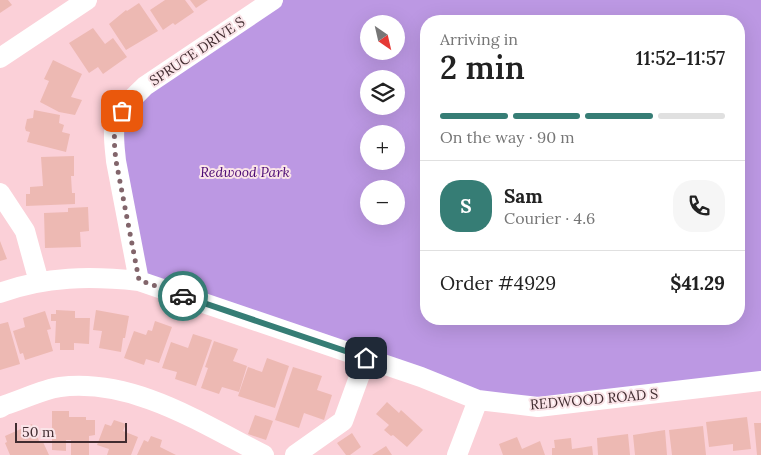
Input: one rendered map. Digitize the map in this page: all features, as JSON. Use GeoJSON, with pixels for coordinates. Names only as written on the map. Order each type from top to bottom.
{"type":"FeatureCollection","features":[{"type":"Feature","properties":{"kind":"street"},"geometry":{"type":"LineString","coordinates":[[0,58],[87,0]]}},
{"type":"Feature","properties":{"kind":"street","name":"SPRUCE DRIVE S"},"geometry":{"type":"LineString","coordinates":[[139,280],[116,161],[114,142],[116,121],[129,101],[145,86],[272,0]]}},
{"type":"Feature","properties":{"kind":"street"},"geometry":{"type":"LineString","coordinates":[[0,193],[25,231],[39,282]]}},
{"type":"Feature","properties":{"kind":"street","name":"REDWOOD ROAD S"},"geometry":{"type":"LineString","coordinates":[[0,293],[47,280],[101,277],[139,280],[422,377],[478,400],[538,407],[761,381]]}},
{"type":"Feature","properties":{"kind":"street"},"geometry":{"type":"LineString","coordinates":[[295,455],[344,421],[366,358]]}},
{"type":"Feature","properties":{"kind":"street"},"geometry":{"type":"LineString","coordinates":[[0,408],[58,387],[102,387],[127,392],[166,406],[264,455]]}},
{"type":"Feature","properties":{"kind":"street"},"geometry":{"type":"LineString","coordinates":[[457,455],[478,400]]}},
{"type":"Feature","properties":{"kind":"green space","name":"Redwood Park"},"geometry":{"type":"Polygon","coordinates":[[[273,0],[761,0],[761,381],[538,407],[478,400],[139,281],[116,161],[129,101],[273,0]]]}},
{"type":"Feature","properties":{"kind":"building"},"geometry":{"type":"Polygon","coordinates":[[[0,0],[8,0],[12,5],[0,13],[0,0]]]}},
{"type":"Feature","properties":{"kind":"building"},"geometry":{"type":"Polygon","coordinates":[[[165,0],[185,0],[194,12],[175,25],[173,23],[163,30],[150,10],[165,0]]]}},
{"type":"Feature","properties":{"kind":"building"},"geometry":{"type":"Polygon","coordinates":[[[190,0],[208,0],[196,8],[190,0]]]}},
{"type":"Feature","properties":{"kind":"building"},"geometry":{"type":"Polygon","coordinates":[[[139,3],[158,31],[126,50],[109,24],[126,10],[139,3]]]}},
{"type":"Feature","properties":{"kind":"building"},"geometry":{"type":"Polygon","coordinates":[[[93,28],[105,44],[113,38],[127,57],[103,74],[98,67],[89,73],[69,43],[93,28]]]}},
{"type":"Feature","properties":{"kind":"building"},"geometry":{"type":"Polygon","coordinates":[[[53,60],[82,74],[71,97],[82,100],[75,115],[59,112],[40,102],[49,81],[44,79],[53,60]]]}},
{"type":"Feature","properties":{"kind":"building"},"geometry":{"type":"Polygon","coordinates":[[[34,110],[60,115],[59,123],[64,125],[62,132],[70,134],[66,152],[27,142],[30,132],[26,131],[25,128],[27,119],[33,118],[34,110]]]}},
{"type":"Feature","properties":{"kind":"building"},"geometry":{"type":"Polygon","coordinates":[[[74,156],[74,176],[71,176],[72,193],[75,193],[75,204],[26,206],[26,194],[30,194],[30,187],[43,186],[41,157],[74,156]]]}},
{"type":"Feature","properties":{"kind":"building"},"geometry":{"type":"Polygon","coordinates":[[[88,207],[89,231],[80,232],[81,247],[45,248],[44,213],[68,212],[68,208],[88,207]]]}},
{"type":"Feature","properties":{"kind":"building"},"geometry":{"type":"Polygon","coordinates":[[[0,241],[7,259],[0,261],[0,241]]]}},
{"type":"Feature","properties":{"kind":"building"},"geometry":{"type":"Polygon","coordinates":[[[56,310],[75,311],[75,318],[90,318],[89,344],[74,343],[74,350],[60,350],[60,343],[55,343],[56,321],[51,321],[51,314],[56,314],[56,310]]]}},
{"type":"Feature","properties":{"kind":"building"},"geometry":{"type":"Polygon","coordinates":[[[96,310],[129,316],[121,352],[99,348],[102,331],[93,330],[96,310]]]}},
{"type":"Feature","properties":{"kind":"building"},"geometry":{"type":"Polygon","coordinates":[[[45,311],[51,329],[47,330],[53,351],[25,360],[23,353],[20,354],[13,331],[25,327],[23,318],[45,311]]]}},
{"type":"Feature","properties":{"kind":"building"},"geometry":{"type":"Polygon","coordinates":[[[155,321],[172,327],[159,363],[146,359],[144,365],[124,358],[134,331],[146,335],[148,330],[152,331],[155,321]]]}},
{"type":"Feature","properties":{"kind":"building"},"geometry":{"type":"Polygon","coordinates":[[[8,322],[20,364],[0,370],[0,324],[8,322]]]}},
{"type":"Feature","properties":{"kind":"building"},"geometry":{"type":"Polygon","coordinates":[[[193,334],[212,340],[196,386],[175,379],[177,372],[162,368],[171,342],[188,348],[193,334]]]}},
{"type":"Feature","properties":{"kind":"building"},"geometry":{"type":"Polygon","coordinates":[[[214,341],[238,349],[233,361],[247,366],[239,392],[222,387],[219,394],[201,388],[208,368],[205,367],[214,341]]]}},
{"type":"Feature","properties":{"kind":"building"},"geometry":{"type":"Polygon","coordinates":[[[267,358],[289,366],[275,408],[238,396],[248,367],[262,372],[267,358]]]}},
{"type":"Feature","properties":{"kind":"building"},"geometry":{"type":"Polygon","coordinates":[[[293,367],[322,376],[317,390],[332,395],[324,420],[304,413],[299,428],[275,420],[293,367]]]}},
{"type":"Feature","properties":{"kind":"building"},"geometry":{"type":"Polygon","coordinates":[[[387,402],[399,413],[401,410],[423,430],[407,447],[384,430],[389,425],[376,414],[387,402]]]}},
{"type":"Feature","properties":{"kind":"building"},"geometry":{"type":"Polygon","coordinates":[[[52,411],[69,411],[69,417],[86,417],[86,420],[95,420],[95,435],[89,436],[89,455],[71,455],[71,440],[66,440],[66,451],[52,450],[52,411]]]}},
{"type":"Feature","properties":{"kind":"building"},"geometry":{"type":"Polygon","coordinates":[[[255,415],[273,421],[266,440],[248,434],[255,415]]]}},
{"type":"Feature","properties":{"kind":"building"},"geometry":{"type":"Polygon","coordinates":[[[747,417],[751,449],[733,451],[733,444],[709,447],[706,422],[747,417]]]}},
{"type":"Feature","properties":{"kind":"building"},"geometry":{"type":"Polygon","coordinates":[[[114,420],[126,424],[123,431],[138,437],[131,455],[107,455],[109,449],[97,445],[105,424],[111,426],[114,420]]]}},
{"type":"Feature","properties":{"kind":"building"},"geometry":{"type":"Polygon","coordinates":[[[754,423],[761,423],[761,455],[757,455],[754,423]]]}},
{"type":"Feature","properties":{"kind":"building"},"geometry":{"type":"Polygon","coordinates":[[[32,424],[40,443],[43,442],[49,455],[10,455],[5,443],[7,442],[5,436],[32,424]]]}},
{"type":"Feature","properties":{"kind":"building"},"geometry":{"type":"Polygon","coordinates":[[[703,426],[706,455],[672,455],[669,430],[703,426]]]}},
{"type":"Feature","properties":{"kind":"building"},"geometry":{"type":"Polygon","coordinates":[[[665,430],[667,455],[635,455],[633,435],[665,430]]]}},
{"type":"Feature","properties":{"kind":"building"},"geometry":{"type":"Polygon","coordinates":[[[352,433],[361,447],[350,455],[346,455],[337,443],[352,433]]]}},
{"type":"Feature","properties":{"kind":"building"},"geometry":{"type":"Polygon","coordinates":[[[628,434],[630,455],[598,455],[597,438],[628,434]]]}},
{"type":"Feature","properties":{"kind":"building"},"geometry":{"type":"Polygon","coordinates":[[[151,436],[162,440],[160,447],[176,455],[137,455],[144,440],[148,442],[151,436]]]}},
{"type":"Feature","properties":{"kind":"building"},"geometry":{"type":"Polygon","coordinates":[[[517,437],[522,449],[540,441],[545,455],[503,455],[499,444],[517,437]]]}},
{"type":"Feature","properties":{"kind":"building"},"geometry":{"type":"Polygon","coordinates":[[[571,438],[572,449],[592,446],[593,455],[552,455],[552,448],[555,448],[554,440],[571,438]]]}},
{"type":"Feature","properties":{"kind":"building"},"geometry":{"type":"Polygon","coordinates":[[[386,446],[392,455],[372,455],[386,446]]]}},
{"type":"Feature","properties":{"kind":"way so far"},"geometry":{"type":"LineString","coordinates":[[122,111],[116,121],[114,142],[139,280],[183,296]]}},
{"type":"Feature","properties":{"kind":"route"},"geometry":{"type":"LineString","coordinates":[[183,296],[366,358]]}}]}
